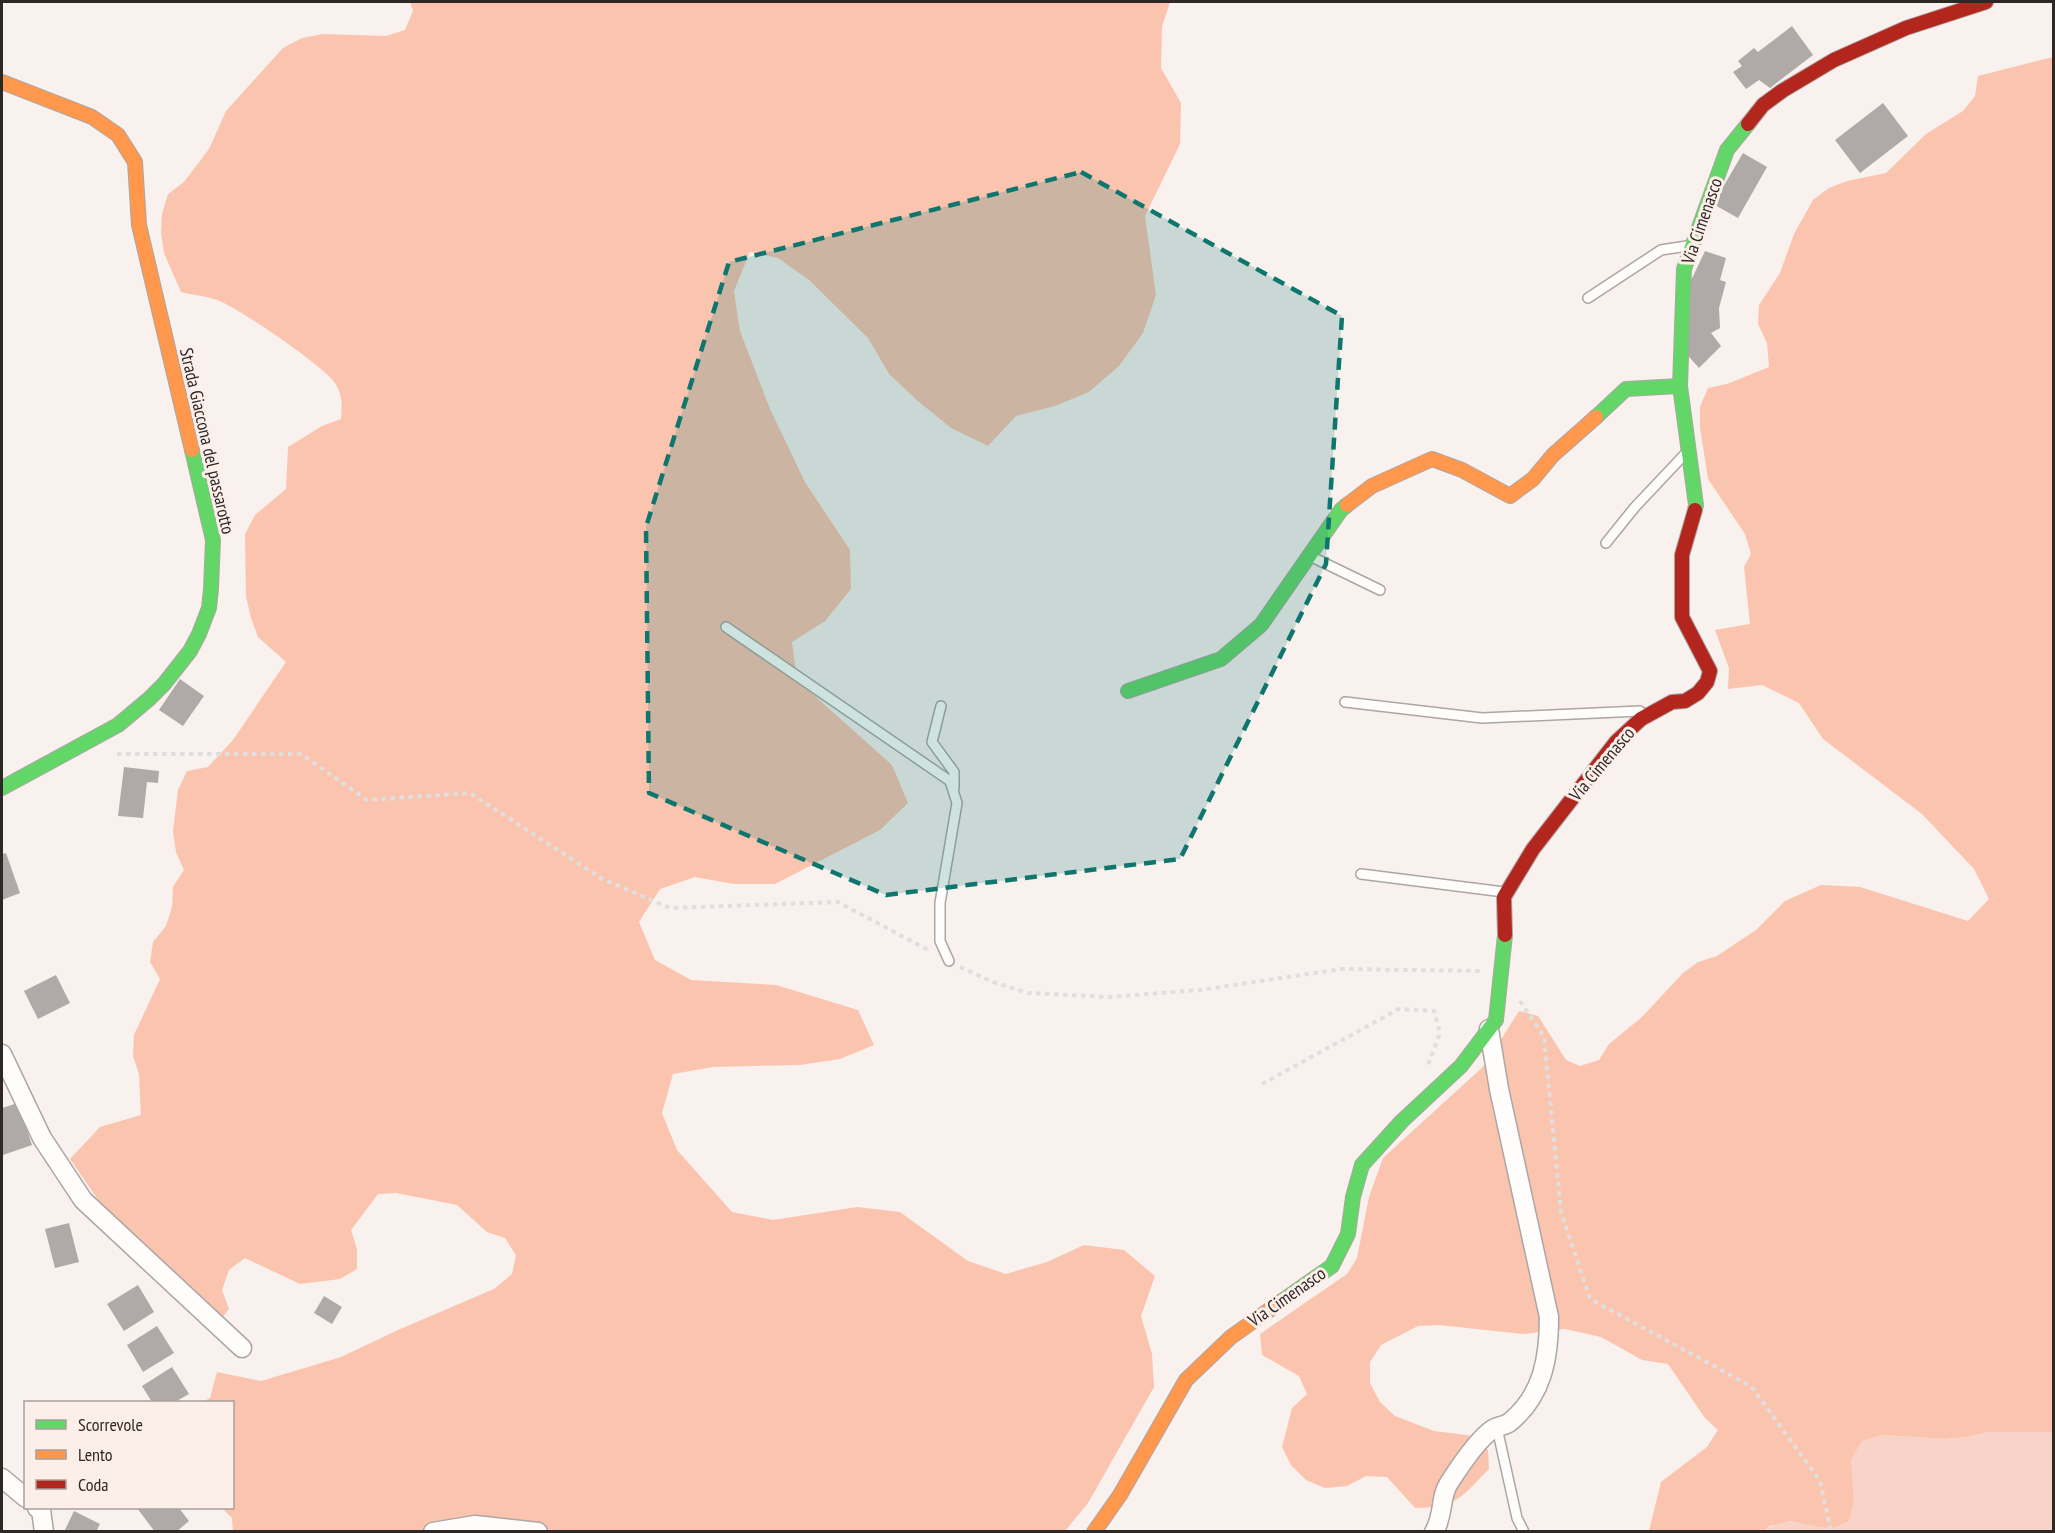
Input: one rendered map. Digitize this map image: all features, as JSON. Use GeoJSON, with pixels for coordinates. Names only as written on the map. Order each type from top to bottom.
{"type":"FeatureCollection","features":[{"type":"Feature","properties":{"kind":"street","name":"Via Cimenasco"},"geometry":{"type":"LineString","coordinates":[[1098,1530],[1186,1380],[1231,1337],[1332,1266],[1348,1234],[1353,1197],[1362,1165],[1401,1120],[1461,1066],[1496,1020],[1505,933],[1504,897],[1533,849],[1616,742],[1641,719],[1672,702],[1685,701],[1698,693],[1707,682],[1710,671],[1682,617],[1682,555],[1696,506],[1680,386],[1684,269],[1727,150],[1763,105],[1834,60],[1906,28],[1986,2]]}},
{"type":"Feature","properties":{"kind":"street","name":"Strada Giaccona del passarotto"},"geometry":{"type":"LineString","coordinates":[[2,82],[92,117],[118,135],[135,162],[138,225],[213,540],[207,615],[200,636],[156,694],[129,719],[102,735],[40,765],[2,788]]}},
{"type":"Feature","properties":{"kind":"street"},"geometry":{"type":"LineString","coordinates":[[1128,691],[1221,659],[1261,625],[1341,510],[1372,486],[1432,459],[1470,474],[1510,496],[1533,479],[1552,455],[1626,388],[1680,386]]}},
{"type":"Feature","properties":{"kind":"street"},"geometry":{"type":"LineString","coordinates":[[1434,1532],[1440,1522],[1446,1487],[1467,1458],[1492,1430],[1508,1424],[1525,1406],[1538,1388],[1549,1348],[1549,1317],[1499,1089],[1489,1029]]}},
{"type":"Feature","properties":{"kind":"street"},"geometry":{"type":"LineString","coordinates":[[2,1054],[42,1138],[83,1200],[242,1347]]}},
{"type":"Feature","properties":{"kind":"street"},"geometry":{"type":"LineString","coordinates":[[2,1478],[24,1496]]}},
{"type":"Feature","properties":{"kind":"street"},"geometry":{"type":"LineString","coordinates":[[39,1509],[44,1532]]}},
{"type":"Feature","properties":{"kind":"street"},"geometry":{"type":"LineString","coordinates":[[433,1532],[475,1525],[538,1532]]}},
{"type":"Feature","properties":{"kind":"lane"},"geometry":{"type":"LineString","coordinates":[[1588,298],[1661,250],[1692,245]]}},
{"type":"Feature","properties":{"kind":"lane"},"geometry":{"type":"LineString","coordinates":[[1606,543],[1635,507],[1689,450]]}},
{"type":"Feature","properties":{"kind":"lane"},"geometry":{"type":"LineString","coordinates":[[1310,556],[1380,590]]}},
{"type":"Feature","properties":{"kind":"lane"},"geometry":{"type":"LineString","coordinates":[[726,627],[950,781],[957,803],[940,903],[940,941],[949,961]]}},
{"type":"Feature","properties":{"kind":"lane"},"geometry":{"type":"LineString","coordinates":[[1345,702],[1482,718],[1657,710]]}},
{"type":"Feature","properties":{"kind":"lane"},"geometry":{"type":"LineString","coordinates":[[941,706],[932,742],[954,772],[953,793]]}},
{"type":"Feature","properties":{"kind":"lane"},"geometry":{"type":"LineString","coordinates":[[1361,873],[1507,892]]}},
{"type":"Feature","properties":{"kind":"lane"},"geometry":{"type":"LineString","coordinates":[[1497,1428],[1517,1518],[1524,1532]]}},
{"type":"Feature","properties":{"kind":"path"},"geometry":{"type":"LineString","coordinates":[[112,754],[301,754],[367,800],[470,794],[604,880],[670,908],[838,902],[949,961],[993,982],[1028,993],[1109,997],[1200,990],[1342,969],[1500,972]]}},
{"type":"Feature","properties":{"kind":"path"},"geometry":{"type":"LineString","coordinates":[[1519,1000],[1544,1037],[1561,1212],[1590,1299],[1751,1386],[1820,1481],[1832,1532]]}},
{"type":"Feature","properties":{"kind":"path"},"geometry":{"type":"LineString","coordinates":[[1262,1084],[1399,1009],[1434,1011],[1440,1033],[1425,1073]]}},
{"type":"Feature","properties":{"kind":"highlighted area"},"geometry":{"type":"Polygon","coordinates":[[[1081,172],[1342,316],[1326,564],[1180,859],[886,895],[649,793],[646,527],[729,262],[1081,172]]]}},
{"type":"Feature","properties":{"kind":"shaded area"},"geometry":{"type":"Polygon","coordinates":[[[410,2],[1170,2],[1162,27],[1161,68],[1181,103],[1180,144],[1145,216],[1156,295],[1143,333],[1119,366],[1089,392],[1055,406],[1016,416],[988,446],[951,428],[919,402],[889,374],[868,338],[809,280],[778,258],[750,252],[734,291],[740,331],[770,409],[805,482],[850,550],[851,589],[825,621],[792,642],[797,680],[892,765],[908,803],[880,830],[775,884],[734,884],[695,877],[660,889],[639,922],[655,960],[691,980],[776,985],[858,1010],[874,1045],[840,1059],[800,1065],[713,1067],[673,1074],[662,1113],[677,1150],[732,1212],[773,1220],[857,1207],[900,1212],[968,1261],[1006,1274],[1047,1262],[1084,1245],[1124,1250],[1155,1276],[1141,1316],[1152,1354],[1154,1387],[1088,1503],[1065,1531],[233,1531],[232,1518],[223,1509],[234,1509],[234,1401],[204,1401],[210,1398],[217,1372],[261,1381],[341,1357],[494,1289],[512,1274],[516,1255],[505,1238],[487,1232],[457,1205],[396,1193],[378,1194],[351,1230],[357,1249],[357,1269],[340,1279],[300,1284],[245,1258],[229,1270],[222,1290],[229,1309],[223,1317],[112,1220],[70,1159],[100,1127],[141,1115],[139,1074],[133,1056],[134,1035],[160,979],[150,962],[153,942],[166,926],[172,907],[173,887],[184,870],[176,852],[173,831],[178,790],[187,771],[208,767],[233,740],[286,662],[258,637],[251,618],[246,596],[245,534],[255,515],[286,489],[288,447],[322,426],[341,419],[338,388],[315,364],[242,313],[213,299],[181,292],[164,253],[161,233],[162,214],[168,194],[184,182],[209,149],[226,111],[283,48],[302,38],[323,34],[386,36],[405,30],[413,11],[410,2]]]}},
{"type":"Feature","properties":{"kind":"shaded area"},"geometry":{"type":"Polygon","coordinates":[[[2053,57],[2053,1432],[1988,1432],[1945,1439],[1882,1435],[1862,1441],[1851,1459],[1854,1500],[1849,1521],[1831,1529],[1790,1521],[1770,1526],[1765,1531],[1649,1531],[1661,1482],[1707,1447],[1718,1430],[1705,1418],[1668,1364],[1642,1360],[1601,1337],[1565,1329],[1523,1334],[1439,1325],[1418,1326],[1381,1345],[1370,1362],[1370,1383],[1380,1402],[1395,1416],[1434,1431],[1474,1436],[1488,1450],[1489,1469],[1457,1499],[1440,1506],[1415,1508],[1387,1477],[1366,1476],[1347,1486],[1325,1488],[1306,1480],[1291,1465],[1282,1447],[1292,1408],[1307,1394],[1299,1376],[1262,1355],[1260,1334],[1347,1274],[1357,1258],[1369,1197],[1383,1158],[1485,1065],[1519,1011],[1538,1016],[1566,1060],[1580,1066],[1599,1060],[1609,1044],[1642,1017],[1683,973],[1698,962],[1717,956],[1756,930],[1785,901],[1821,885],[1860,887],[1968,921],[1989,899],[1974,869],[1922,814],[1823,739],[1799,703],[1762,685],[1728,689],[1729,668],[1715,630],[1750,624],[1744,567],[1751,554],[1745,534],[1708,479],[1700,427],[1700,407],[1708,388],[1727,384],[1769,367],[1767,343],[1758,324],[1759,305],[1780,273],[1794,234],[1813,200],[1829,188],[1847,181],[1886,173],[1926,134],[1963,111],[1975,96],[1978,76],[2053,57]]]}},
{"type":"Feature","properties":{"kind":"shaded area"},"geometry":{"type":"Polygon","coordinates":[[[1988,1432],[2053,1432],[2053,1531],[1765,1532],[1772,1526],[1787,1522],[1805,1523],[1831,1529],[1854,1500],[1851,1458],[1861,1441],[1882,1435],[1945,1439],[1988,1432]]]}},
{"type":"Feature","properties":{"kind":"building"},"geometry":{"type":"Polygon","coordinates":[[[1792,26],[1813,55],[1770,88],[1759,80],[1746,89],[1733,72],[1742,66],[1738,61],[1754,48],[1758,52],[1792,26]]]}},
{"type":"Feature","properties":{"kind":"building"},"geometry":{"type":"Polygon","coordinates":[[[1883,103],[1908,136],[1860,173],[1835,140],[1883,103]]]}},
{"type":"Feature","properties":{"kind":"building"},"geometry":{"type":"Polygon","coordinates":[[[1743,153],[1767,167],[1738,218],[1713,204],[1743,153]]]}},
{"type":"Feature","properties":{"kind":"building"},"geometry":{"type":"Polygon","coordinates":[[[1705,251],[1726,258],[1720,280],[1726,282],[1719,308],[1720,328],[1711,333],[1721,346],[1699,368],[1684,351],[1687,289],[1705,251]]]}},
{"type":"Feature","properties":{"kind":"building"},"geometry":{"type":"Polygon","coordinates":[[[180,679],[204,696],[183,726],[159,710],[180,679]]]}},
{"type":"Feature","properties":{"kind":"building"},"geometry":{"type":"Polygon","coordinates":[[[124,767],[159,771],[158,783],[147,782],[143,818],[118,816],[124,767]]]}},
{"type":"Feature","properties":{"kind":"building"},"geometry":{"type":"Polygon","coordinates":[[[6,853],[20,893],[2,900],[2,854],[6,853]]]}},
{"type":"Feature","properties":{"kind":"building"},"geometry":{"type":"Polygon","coordinates":[[[56,975],[70,1003],[38,1019],[24,991],[56,975]]]}},
{"type":"Feature","properties":{"kind":"building"},"geometry":{"type":"Polygon","coordinates":[[[18,1103],[32,1145],[3,1155],[2,1108],[18,1103]]]}},
{"type":"Feature","properties":{"kind":"building"},"geometry":{"type":"Polygon","coordinates":[[[69,1223],[79,1262],[55,1268],[45,1229],[69,1223]]]}},
{"type":"Feature","properties":{"kind":"building"},"geometry":{"type":"Polygon","coordinates":[[[138,1285],[154,1312],[124,1331],[107,1304],[138,1285]]]}},
{"type":"Feature","properties":{"kind":"building"},"geometry":{"type":"Polygon","coordinates":[[[324,1296],[342,1307],[332,1324],[314,1313],[324,1296]]]}},
{"type":"Feature","properties":{"kind":"building"},"geometry":{"type":"Polygon","coordinates":[[[157,1326],[174,1353],[143,1372],[127,1345],[157,1326]]]}},
{"type":"Feature","properties":{"kind":"building"},"geometry":{"type":"Polygon","coordinates":[[[172,1367],[189,1394],[177,1401],[151,1401],[142,1386],[172,1367]]]}},
{"type":"Feature","properties":{"kind":"building"},"geometry":{"type":"Polygon","coordinates":[[[138,1509],[180,1509],[189,1521],[176,1532],[155,1532],[138,1509]]]}},
{"type":"Feature","properties":{"kind":"building"},"geometry":{"type":"Polygon","coordinates":[[[74,1511],[100,1524],[96,1532],[64,1532],[74,1511]]]}},
{"type":"Feature","properties":{"kind":"traffic: fast"},"geometry":{"type":"LineString","coordinates":[[1695,510],[1680,386],[1684,269],[1727,150],[1748,124]]}},
{"type":"Feature","properties":{"kind":"traffic: fast"},"geometry":{"type":"LineString","coordinates":[[1596,417],[1626,389],[1680,386]]}},
{"type":"Feature","properties":{"kind":"traffic: fast"},"geometry":{"type":"LineString","coordinates":[[2,788],[118,725],[164,684],[190,651],[209,608],[213,540],[192,450]]}},
{"type":"Feature","properties":{"kind":"traffic: fast"},"geometry":{"type":"LineString","coordinates":[[1128,691],[1221,659],[1261,625],[1341,510],[1347,505]]}},
{"type":"Feature","properties":{"kind":"traffic: fast"},"geometry":{"type":"LineString","coordinates":[[1282,1301],[1332,1266],[1348,1234],[1353,1197],[1362,1165],[1402,1121],[1461,1066],[1496,1020],[1505,935]]}},
{"type":"Feature","properties":{"kind":"traffic: slow"},"geometry":{"type":"LineString","coordinates":[[2,82],[92,117],[118,135],[135,162],[139,225],[192,450]]}},
{"type":"Feature","properties":{"kind":"traffic: slow"},"geometry":{"type":"LineString","coordinates":[[1347,505],[1372,486],[1432,459],[1462,470],[1510,496],[1533,479],[1553,455],[1596,417]]}},
{"type":"Feature","properties":{"kind":"traffic: slow"},"geometry":{"type":"LineString","coordinates":[[1094,1532],[1120,1495],[1186,1380],[1231,1337],[1282,1301]]}},
{"type":"Feature","properties":{"kind":"traffic: jam"},"geometry":{"type":"LineString","coordinates":[[1748,124],[1763,105],[1834,60],[1906,28],[1986,2]]}},
{"type":"Feature","properties":{"kind":"traffic: jam"},"geometry":{"type":"LineString","coordinates":[[1505,935],[1504,897],[1533,849],[1616,742],[1641,719],[1672,702],[1685,701],[1698,693],[1707,682],[1710,671],[1682,617],[1682,555],[1695,510]]}}]}
